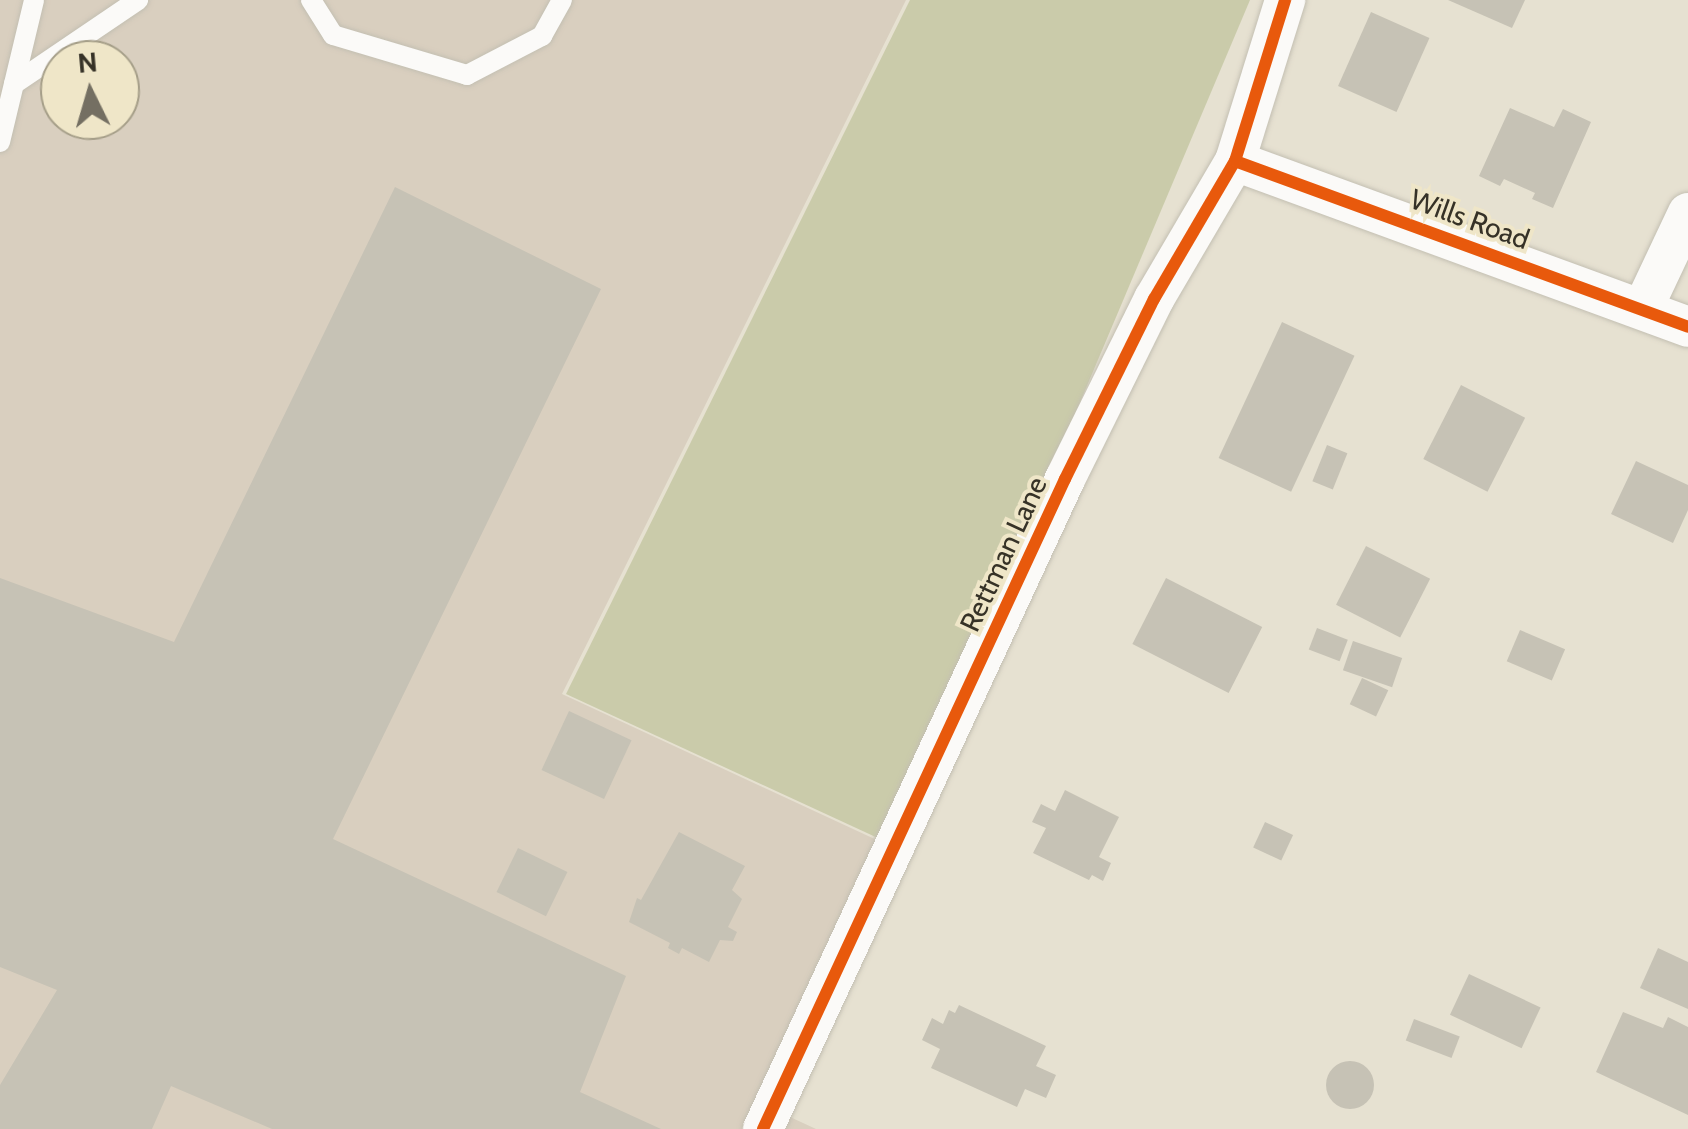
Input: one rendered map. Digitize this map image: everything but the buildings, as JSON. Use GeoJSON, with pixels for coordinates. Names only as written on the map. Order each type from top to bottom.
{"type":"FeatureCollection","features":[{"type":"Feature","properties":{"kind":"street","name":"Rettman Lane"},"geometry":{"type":"LineString","coordinates":[[763,1129],[1073,462],[1154,299],[1234,160],[1285,0]]}},
{"type":"Feature","properties":{"kind":"street","name":"Wills Road"},"geometry":{"type":"LineString","coordinates":[[1234,160],[1688,326]]}},
{"type":"Feature","properties":{"kind":"street"},"geometry":{"type":"LineString","coordinates":[[1643,308],[1688,213]]}},
{"type":"Feature","properties":{"kind":"lane"},"geometry":{"type":"LineString","coordinates":[[0,142],[34,0]]}},
{"type":"Feature","properties":{"kind":"lane"},"geometry":{"type":"LineString","coordinates":[[14,84],[138,0]]}},
{"type":"Feature","properties":{"kind":"lane"},"geometry":{"type":"LineString","coordinates":[[311,0],[333,35],[467,76],[542,36],[562,0]]}},
{"type":"Feature","properties":{"kind":"shaded area"},"geometry":{"type":"Polygon","coordinates":[[[0,0],[906,0],[562,694],[894,848],[764,1105],[816,1129],[0,1129],[0,0]]]}},
{"type":"Feature","properties":{"kind":"green space"},"geometry":{"type":"Polygon","coordinates":[[[910,0],[1250,0],[893,845],[566,694],[910,0]]]}},
{"type":"Feature","properties":{"kind":"cycle path"},"geometry":{"type":"LineString","coordinates":[[763,1129],[1065,479],[1154,299],[1235,161],[1285,0]]}},
{"type":"Feature","properties":{"kind":"cycle path"},"geometry":{"type":"LineString","coordinates":[[1235,161],[1688,327]]}}]}
